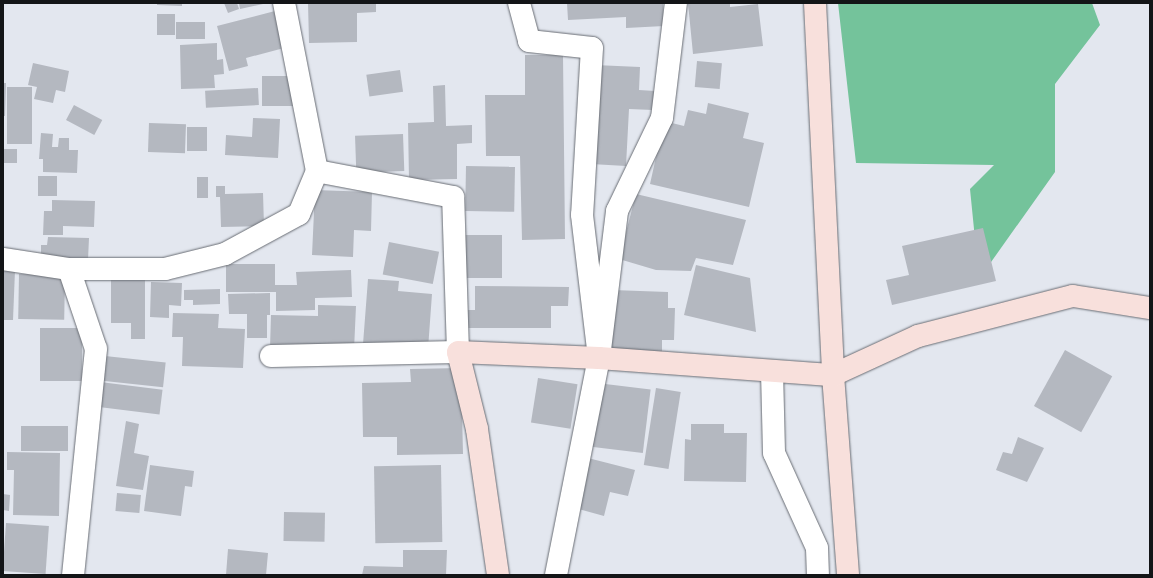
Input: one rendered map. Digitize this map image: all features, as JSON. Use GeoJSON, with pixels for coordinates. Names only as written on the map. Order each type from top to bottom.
{"type":"FeatureCollection","features":[{"type":"Feature","properties":{"kind":"street"},"geometry":{"type":"LineString","coordinates":[[3,259],[69,269],[165,269],[225,254],[299,214],[317,171],[284,3]]}},
{"type":"Feature","properties":{"kind":"street"},"geometry":{"type":"LineString","coordinates":[[519,3],[529,41],[592,48],[582,215],[599,358]]}},
{"type":"Feature","properties":{"kind":"street"},"geometry":{"type":"LineString","coordinates":[[556,575],[599,358],[617,212],[662,118],[676,3]]}},
{"type":"Feature","properties":{"kind":"street"},"geometry":{"type":"LineString","coordinates":[[815,3],[834,375],[848,575]]}},
{"type":"Feature","properties":{"kind":"street"},"geometry":{"type":"LineString","coordinates":[[317,171],[453,197],[458,352],[477,430],[498,575]]}},
{"type":"Feature","properties":{"kind":"street"},"geometry":{"type":"LineString","coordinates":[[69,269],[96,349],[73,575]]}},
{"type":"Feature","properties":{"kind":"street"},"geometry":{"type":"LineString","coordinates":[[271,356],[458,352],[599,358],[834,375],[918,336],[1074,296],[1150,308]]}},
{"type":"Feature","properties":{"kind":"street"},"geometry":{"type":"LineString","coordinates":[[772,370],[774,453],[817,548],[818,575]]}},
{"type":"Feature","properties":{"kind":"green space"},"geometry":{"type":"Polygon","coordinates":[[[838,3],[1092,3],[1100,25],[1055,84],[1055,172],[979,279],[970,189],[994,165],[856,163],[838,3]]]}},
{"type":"Feature","properties":{"kind":"building"},"geometry":{"type":"Polygon","coordinates":[[[157,3],[182,3],[182,6],[157,5],[157,3]]]}},
{"type":"Feature","properties":{"kind":"building"},"geometry":{"type":"Polygon","coordinates":[[[224,3],[237,3],[239,9],[228,13],[224,3]]]}},
{"type":"Feature","properties":{"kind":"building"},"geometry":{"type":"Polygon","coordinates":[[[239,3],[263,3],[263,4],[240,9],[239,3]]]}},
{"type":"Feature","properties":{"kind":"building"},"geometry":{"type":"Polygon","coordinates":[[[308,3],[376,3],[376,12],[357,13],[357,42],[309,43],[308,3]]]}},
{"type":"Feature","properties":{"kind":"building"},"geometry":{"type":"Polygon","coordinates":[[[567,3],[663,3],[664,26],[626,28],[626,17],[568,20],[567,3]]]}},
{"type":"Feature","properties":{"kind":"building"},"geometry":{"type":"Polygon","coordinates":[[[688,3],[730,3],[730,7],[758,4],[763,46],[693,54],[688,3]]]}},
{"type":"Feature","properties":{"kind":"building"},"geometry":{"type":"Polygon","coordinates":[[[275,11],[284,48],[246,58],[248,66],[229,71],[217,26],[275,11]]]}},
{"type":"Feature","properties":{"kind":"building"},"geometry":{"type":"Polygon","coordinates":[[[157,14],[175,14],[175,35],[157,35],[157,14]]]}},
{"type":"Feature","properties":{"kind":"building"},"geometry":{"type":"Polygon","coordinates":[[[176,22],[205,22],[205,39],[176,39],[176,22]]]}},
{"type":"Feature","properties":{"kind":"building"},"geometry":{"type":"Polygon","coordinates":[[[217,43],[217,60],[223,59],[224,74],[214,75],[215,88],[181,89],[180,45],[217,43]]]}},
{"type":"Feature","properties":{"kind":"building"},"geometry":{"type":"Polygon","coordinates":[[[525,55],[563,55],[565,239],[522,240],[520,156],[486,156],[485,95],[525,95],[525,55]]]}},
{"type":"Feature","properties":{"kind":"building"},"geometry":{"type":"Polygon","coordinates":[[[697,61],[722,63],[720,89],[695,87],[697,61]]]}},
{"type":"Feature","properties":{"kind":"building"},"geometry":{"type":"Polygon","coordinates":[[[33,63],[69,71],[65,92],[56,90],[53,103],[34,99],[37,87],[28,85],[33,63]]]}},
{"type":"Feature","properties":{"kind":"building"},"geometry":{"type":"Polygon","coordinates":[[[595,65],[640,67],[639,90],[655,91],[653,110],[629,109],[626,166],[591,164],[595,65]]]}},
{"type":"Feature","properties":{"kind":"building"},"geometry":{"type":"Polygon","coordinates":[[[400,70],[403,92],[369,97],[366,75],[400,70]]]}},
{"type":"Feature","properties":{"kind":"building"},"geometry":{"type":"Polygon","coordinates":[[[262,76],[295,76],[295,106],[262,106],[262,76]]]}},
{"type":"Feature","properties":{"kind":"building"},"geometry":{"type":"Polygon","coordinates":[[[3,83],[6,83],[5,116],[3,116],[3,83]]]}},
{"type":"Feature","properties":{"kind":"building"},"geometry":{"type":"Polygon","coordinates":[[[445,85],[446,126],[472,125],[472,143],[457,144],[457,179],[409,180],[408,123],[434,122],[433,86],[445,85]]]}},
{"type":"Feature","properties":{"kind":"building"},"geometry":{"type":"Polygon","coordinates":[[[7,87],[32,87],[32,144],[7,144],[7,87]]]}},
{"type":"Feature","properties":{"kind":"building"},"geometry":{"type":"Polygon","coordinates":[[[258,88],[259,105],[206,108],[205,91],[258,88]]]}},
{"type":"Feature","properties":{"kind":"building"},"geometry":{"type":"Polygon","coordinates":[[[708,103],[749,113],[743,138],[764,143],[749,207],[650,184],[664,121],[684,126],[688,110],[706,114],[708,103]]]}},
{"type":"Feature","properties":{"kind":"building"},"geometry":{"type":"Polygon","coordinates":[[[74,105],[102,120],[94,135],[66,120],[74,105]]]}},
{"type":"Feature","properties":{"kind":"building"},"geometry":{"type":"Polygon","coordinates":[[[253,118],[280,119],[278,158],[225,155],[226,135],[252,137],[253,118]]]}},
{"type":"Feature","properties":{"kind":"building"},"geometry":{"type":"Polygon","coordinates":[[[149,123],[186,124],[185,153],[148,152],[149,123]]]}},
{"type":"Feature","properties":{"kind":"building"},"geometry":{"type":"Polygon","coordinates":[[[187,127],[207,127],[207,151],[187,151],[187,127]]]}},
{"type":"Feature","properties":{"kind":"building"},"geometry":{"type":"Polygon","coordinates":[[[41,133],[53,134],[52,147],[58,147],[59,138],[69,138],[69,150],[78,150],[77,173],[43,172],[43,159],[39,159],[41,133]]]}},
{"type":"Feature","properties":{"kind":"building"},"geometry":{"type":"Polygon","coordinates":[[[403,134],[404,171],[356,173],[355,136],[403,134]]]}},
{"type":"Feature","properties":{"kind":"building"},"geometry":{"type":"Polygon","coordinates":[[[3,149],[17,149],[17,163],[3,163],[3,149]]]}},
{"type":"Feature","properties":{"kind":"building"},"geometry":{"type":"Polygon","coordinates":[[[466,166],[515,167],[514,212],[465,211],[466,166]]]}},
{"type":"Feature","properties":{"kind":"building"},"geometry":{"type":"Polygon","coordinates":[[[38,176],[57,176],[57,196],[38,196],[38,176]]]}},
{"type":"Feature","properties":{"kind":"building"},"geometry":{"type":"Polygon","coordinates":[[[197,177],[208,177],[208,198],[197,198],[197,177]]]}},
{"type":"Feature","properties":{"kind":"building"},"geometry":{"type":"Polygon","coordinates":[[[216,186],[225,186],[225,194],[263,193],[264,226],[221,227],[220,197],[216,197],[216,186]]]}},
{"type":"Feature","properties":{"kind":"building"},"geometry":{"type":"Polygon","coordinates":[[[315,190],[372,192],[371,231],[354,230],[353,257],[312,255],[315,190]]]}},
{"type":"Feature","properties":{"kind":"building"},"geometry":{"type":"Polygon","coordinates":[[[636,194],[746,220],[733,265],[696,258],[691,271],[656,270],[619,259],[636,194]]]}},
{"type":"Feature","properties":{"kind":"building"},"geometry":{"type":"Polygon","coordinates":[[[52,200],[95,201],[94,227],[63,226],[63,235],[43,235],[44,211],[52,211],[52,200]]]}},
{"type":"Feature","properties":{"kind":"building"},"geometry":{"type":"Polygon","coordinates":[[[983,228],[996,281],[892,305],[886,280],[909,275],[902,246],[983,228]]]}},
{"type":"Feature","properties":{"kind":"building"},"geometry":{"type":"Polygon","coordinates":[[[461,235],[502,235],[502,278],[461,278],[461,235]]]}},
{"type":"Feature","properties":{"kind":"building"},"geometry":{"type":"Polygon","coordinates":[[[48,237],[89,238],[88,260],[41,258],[41,245],[47,245],[48,237]]]}},
{"type":"Feature","properties":{"kind":"building"},"geometry":{"type":"Polygon","coordinates":[[[389,242],[439,252],[433,284],[383,274],[389,242]]]}},
{"type":"Feature","properties":{"kind":"building"},"geometry":{"type":"Polygon","coordinates":[[[226,264],[275,264],[275,285],[297,285],[296,272],[351,270],[352,297],[315,298],[315,310],[276,311],[276,292],[226,292],[226,264]]]}},
{"type":"Feature","properties":{"kind":"building"},"geometry":{"type":"Polygon","coordinates":[[[696,265],[750,278],[756,332],[684,315],[696,265]]]}},
{"type":"Feature","properties":{"kind":"building"},"geometry":{"type":"Polygon","coordinates":[[[3,270],[15,270],[13,320],[3,320],[3,270]]]}},
{"type":"Feature","properties":{"kind":"building"},"geometry":{"type":"Polygon","coordinates":[[[19,274],[65,275],[64,320],[18,319],[19,274]]]}},
{"type":"Feature","properties":{"kind":"building"},"geometry":{"type":"Polygon","coordinates":[[[368,279],[399,281],[398,291],[432,294],[428,349],[363,344],[368,279]]]}},
{"type":"Feature","properties":{"kind":"building"},"geometry":{"type":"Polygon","coordinates":[[[111,280],[145,280],[145,339],[131,339],[131,323],[111,323],[111,280]]]}},
{"type":"Feature","properties":{"kind":"building"},"geometry":{"type":"Polygon","coordinates":[[[151,282],[182,283],[181,306],[169,305],[169,318],[150,317],[151,282]]]}},
{"type":"Feature","properties":{"kind":"building"},"geometry":{"type":"Polygon","coordinates":[[[475,286],[569,287],[568,306],[551,306],[551,328],[463,328],[463,310],[475,310],[475,286]]]}},
{"type":"Feature","properties":{"kind":"building"},"geometry":{"type":"Polygon","coordinates":[[[220,289],[220,304],[193,305],[193,300],[184,300],[184,290],[220,289]]]}},
{"type":"Feature","properties":{"kind":"building"},"geometry":{"type":"Polygon","coordinates":[[[612,290],[668,292],[668,308],[675,308],[674,340],[662,340],[662,356],[610,354],[612,290]]]}},
{"type":"Feature","properties":{"kind":"building"},"geometry":{"type":"Polygon","coordinates":[[[270,293],[270,315],[267,315],[267,338],[247,338],[247,314],[229,314],[228,294],[270,293]]]}},
{"type":"Feature","properties":{"kind":"building"},"geometry":{"type":"Polygon","coordinates":[[[318,305],[356,306],[354,350],[270,348],[271,315],[318,316],[318,305]]]}},
{"type":"Feature","properties":{"kind":"building"},"geometry":{"type":"Polygon","coordinates":[[[173,313],[219,314],[218,328],[245,329],[243,368],[182,366],[183,337],[172,337],[173,313]]]}},
{"type":"Feature","properties":{"kind":"building"},"geometry":{"type":"Polygon","coordinates":[[[40,328],[82,328],[82,381],[40,381],[40,328]]]}},
{"type":"Feature","properties":{"kind":"building"},"geometry":{"type":"Polygon","coordinates":[[[1065,350],[1112,376],[1081,432],[1034,406],[1065,350]]]}},
{"type":"Feature","properties":{"kind":"building"},"geometry":{"type":"Polygon","coordinates":[[[105,356],[166,362],[163,387],[102,381],[105,356]]]}},
{"type":"Feature","properties":{"kind":"building"},"geometry":{"type":"Polygon","coordinates":[[[461,368],[463,454],[397,455],[397,437],[363,437],[362,383],[411,382],[410,369],[461,368]]]}},
{"type":"Feature","properties":{"kind":"building"},"geometry":{"type":"Polygon","coordinates":[[[538,378],[578,384],[570,429],[531,422],[538,378]]]}},
{"type":"Feature","properties":{"kind":"building"},"geometry":{"type":"Polygon","coordinates":[[[100,382],[163,390],[159,414],[97,407],[100,382]]]}},
{"type":"Feature","properties":{"kind":"building"},"geometry":{"type":"Polygon","coordinates":[[[597,383],[651,390],[643,453],[589,447],[597,383]]]}},
{"type":"Feature","properties":{"kind":"building"},"geometry":{"type":"Polygon","coordinates":[[[656,388],[681,392],[668,469],[644,465],[656,388]]]}},
{"type":"Feature","properties":{"kind":"building"},"geometry":{"type":"Polygon","coordinates":[[[126,421],[139,424],[134,453],[149,456],[143,490],[116,486],[126,421]]]}},
{"type":"Feature","properties":{"kind":"building"},"geometry":{"type":"Polygon","coordinates":[[[691,424],[724,424],[724,433],[747,433],[746,482],[684,481],[685,439],[691,440],[691,424]]]}},
{"type":"Feature","properties":{"kind":"building"},"geometry":{"type":"Polygon","coordinates":[[[21,426],[68,426],[68,451],[21,451],[21,426]]]}},
{"type":"Feature","properties":{"kind":"building"},"geometry":{"type":"Polygon","coordinates":[[[1018,437],[1044,448],[1027,482],[996,470],[1003,452],[1012,454],[1018,437]]]}},
{"type":"Feature","properties":{"kind":"building"},"geometry":{"type":"Polygon","coordinates":[[[7,452],[60,453],[59,516],[13,515],[14,470],[7,470],[7,452]]]}},
{"type":"Feature","properties":{"kind":"building"},"geometry":{"type":"Polygon","coordinates":[[[588,458],[635,470],[628,496],[610,492],[604,516],[575,508],[588,458]]]}},
{"type":"Feature","properties":{"kind":"building"},"geometry":{"type":"Polygon","coordinates":[[[150,465],[194,471],[192,487],[185,486],[181,516],[144,511],[150,465]]]}},
{"type":"Feature","properties":{"kind":"building"},"geometry":{"type":"Polygon","coordinates":[[[441,465],[442,542],[375,543],[374,466],[441,465]]]}},
{"type":"Feature","properties":{"kind":"building"},"geometry":{"type":"Polygon","coordinates":[[[117,493],[141,495],[139,513],[115,511],[117,493]]]}},
{"type":"Feature","properties":{"kind":"building"},"geometry":{"type":"Polygon","coordinates":[[[3,494],[10,495],[9,511],[3,510],[3,494]]]}},
{"type":"Feature","properties":{"kind":"building"},"geometry":{"type":"Polygon","coordinates":[[[284,512],[325,513],[324,542],[283,541],[284,512]]]}},
{"type":"Feature","properties":{"kind":"building"},"geometry":{"type":"Polygon","coordinates":[[[6,523],[49,526],[46,574],[3,571],[6,523]]]}},
{"type":"Feature","properties":{"kind":"building"},"geometry":{"type":"Polygon","coordinates":[[[228,549],[268,553],[266,575],[226,575],[228,549]]]}},
{"type":"Feature","properties":{"kind":"building"},"geometry":{"type":"Polygon","coordinates":[[[403,550],[447,550],[446,575],[362,575],[364,566],[403,567],[403,550]]]}}]}
